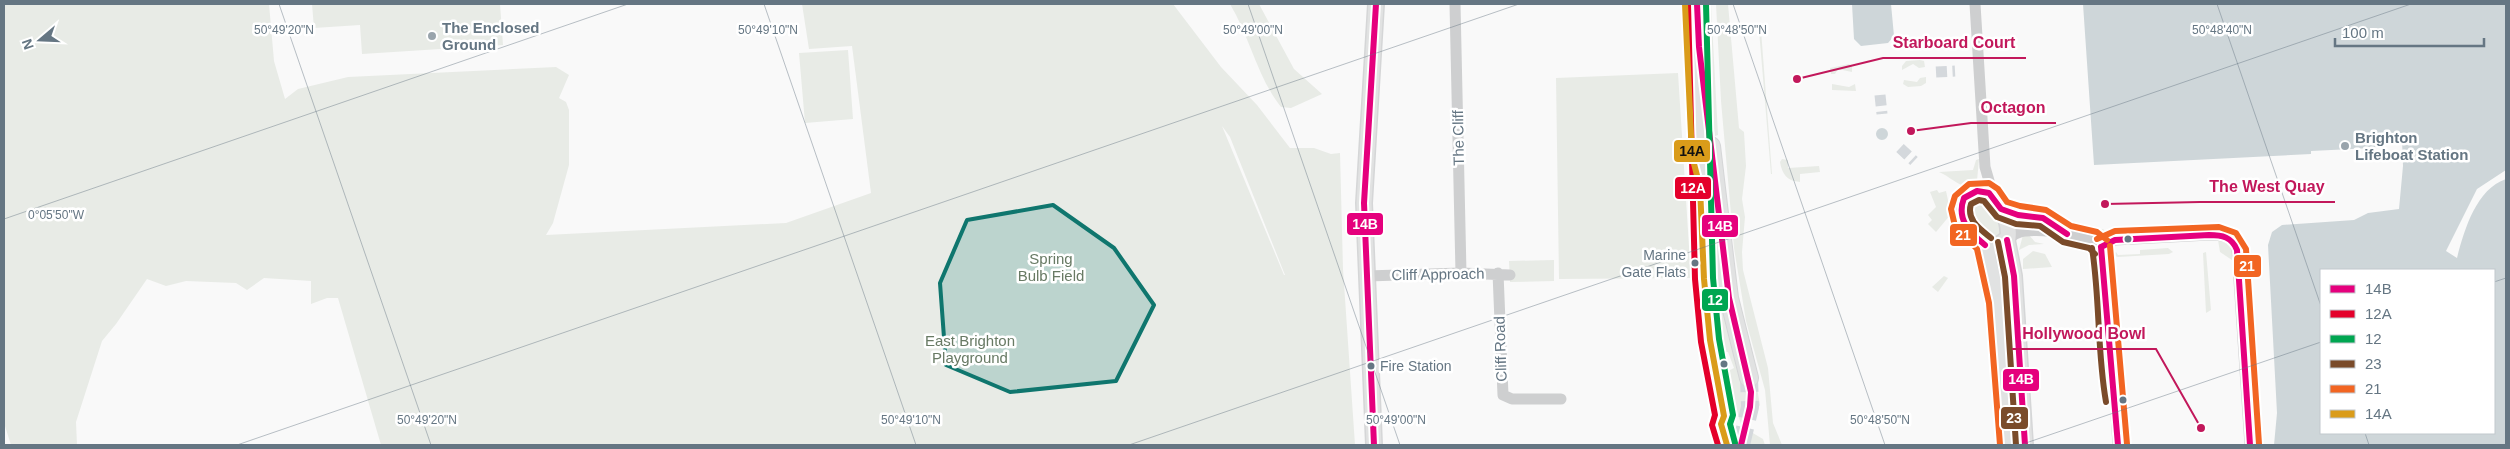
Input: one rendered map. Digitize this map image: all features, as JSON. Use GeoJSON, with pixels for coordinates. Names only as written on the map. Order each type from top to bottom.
{"type":"FeatureCollection","features":[{"type":"Feature","properties":{"kind":"main road"},"geometry":{"type":"LineString","coordinates":[[1685,4],[1692,156],[1700,187]]}},
{"type":"Feature","properties":{"kind":"main road"},"geometry":{"type":"LineString","coordinates":[[1697,4],[1702,158],[1700,187],[1704,279],[1710,340],[1724,416],[1721,424],[1727,445]]}},
{"type":"Feature","properties":{"kind":"main road"},"geometry":{"type":"LineString","coordinates":[[1698,47],[1728,288],[1749,378]]}},
{"type":"Feature","properties":{"kind":"main road"},"geometry":{"type":"LineString","coordinates":[[1724,416],[1731,419],[1738,441],[1737,445]]}},
{"type":"Feature","properties":{"kind":"street"},"geometry":{"type":"LineString","coordinates":[[1374,445],[1364,203],[1376,4]]}},
{"type":"Feature","properties":{"kind":"street","name":"The Cliff"},"geometry":{"type":"LineString","coordinates":[[1455,4],[1461,273]]}},
{"type":"Feature","properties":{"kind":"street"},"geometry":{"type":"LineString","coordinates":[[1975,4],[1985,167],[2008,226],[2007,239],[2014,276],[2024,445]]}},
{"type":"Feature","properties":{"kind":"street"},"geometry":{"type":"LineString","coordinates":[[1985,167],[1975,191],[1963,200],[1961,214],[1966,228],[1985,245],[1995,284],[2001,330],[2009,445]]}},
{"type":"Feature","properties":{"kind":"street"},"geometry":{"type":"LineString","coordinates":[[1975,191],[1986,191],[1998,203],[2018,215],[2043,218],[2067,234]]}},
{"type":"Feature","properties":{"kind":"street"},"geometry":{"type":"LineString","coordinates":[[1985,245],[1997,246],[2024,231],[2032,230],[2067,234],[2093,240],[2101,247],[2105,275],[2110,372],[2115,400],[2118,445]]}},
{"type":"Feature","properties":{"kind":"street"},"geometry":{"type":"LineString","coordinates":[[2101,247],[2115,240],[2219,235],[2230,238],[2236,245],[2250,445]]}},
{"type":"Feature","properties":{"kind":"street","name":"Cliff Approach"},"geometry":{"type":"LineString","coordinates":[[1366,276],[1461,273],[1498,273],[1510,275]]}},
{"type":"Feature","properties":{"kind":"street","name":"Cliff Road"},"geometry":{"type":"LineString","coordinates":[[1498,273],[1503,395],[1512,399],[1561,399]]}},
{"type":"Feature","properties":{"kind":"highlighted area"},"geometry":{"type":"Polygon","coordinates":[[[1053,205],[1114,248],[1154,305],[1116,381],[1010,392],[946,365],[940,283],[967,220],[1053,205]]]}},
{"type":"Feature","properties":{"kind":"green space"},"geometry":{"type":"Polygon","coordinates":[[[4,4],[269,4],[274,61],[285,99],[298,89],[348,77],[556,67],[569,75],[559,98],[566,102],[569,110],[569,165],[553,223],[546,235],[786,223],[871,193],[852,46],[809,49],[802,4],[1173,4],[1221,67],[1257,105],[1290,148],[1314,148],[1331,154],[1340,153],[1343,269],[1355,445],[381,445],[338,298],[327,298],[311,304],[311,281],[264,278],[247,290],[236,283],[186,281],[166,286],[147,279],[102,341],[76,422],[77,445],[11,445],[4,423],[4,4]],[[1222,126],[1285,275],[1230,137],[1222,126]]]}},
{"type":"Feature","properties":{"kind":"green space","name":"The Enclosed Ground"},"geometry":{"type":"Polygon","coordinates":[[[312,4],[500,4],[503,45],[362,54],[360,25],[314,28],[312,4]]]}},
{"type":"Feature","properties":{"kind":"green space"},"geometry":{"type":"Polygon","coordinates":[[[1230,4],[1259,4],[1294,69],[1322,94],[1291,108],[1281,107],[1266,83],[1230,4]]]}},
{"type":"Feature","properties":{"kind":"green space"},"geometry":{"type":"Polygon","coordinates":[[[1703,4],[1711,4],[1718,135],[1715,136],[1708,85],[1703,4]]]}},
{"type":"Feature","properties":{"kind":"green space"},"geometry":{"type":"Polygon","coordinates":[[[1716,4],[1728,4],[1739,128],[1744,132],[1746,166],[1742,199],[1745,217],[1742,252],[1743,270],[1768,368],[1773,423],[1782,445],[1770,445],[1765,390],[1746,321],[1734,248],[1721,101],[1716,4]]]}},
{"type":"Feature","properties":{"kind":"green space"},"geometry":{"type":"Polygon","coordinates":[[[1759,30],[1761,30],[1772,174],[1771,174],[1759,30]]]}},
{"type":"Feature","properties":{"kind":"green space"},"geometry":{"type":"Polygon","coordinates":[[[848,50],[853,119],[805,123],[799,53],[848,50]]]}},
{"type":"Feature","properties":{"kind":"green space"},"geometry":{"type":"Polygon","coordinates":[[[1906,61],[1924,61],[1925,67],[1919,68],[1913,64],[1902,70],[1902,66],[1906,61]]]}},
{"type":"Feature","properties":{"kind":"green space"},"geometry":{"type":"Polygon","coordinates":[[[1849,64],[1852,66],[1852,72],[1838,69],[1835,74],[1831,74],[1830,68],[1849,64]]]}},
{"type":"Feature","properties":{"kind":"green space"},"geometry":{"type":"Polygon","coordinates":[[[1678,73],[1691,278],[1559,279],[1556,78],[1678,73]]]}},
{"type":"Feature","properties":{"kind":"green space"},"geometry":{"type":"Polygon","coordinates":[[[1926,77],[1926,83],[1921,86],[1908,87],[1903,84],[1904,80],[1917,82],[1920,78],[1926,77]]]}},
{"type":"Feature","properties":{"kind":"green space"},"geometry":{"type":"Polygon","coordinates":[[[1832,84],[1849,87],[1855,84],[1856,91],[1832,90],[1832,84]]]}},
{"type":"Feature","properties":{"kind":"green space"},"geometry":{"type":"Polygon","coordinates":[[[1782,159],[1788,160],[1788,168],[1819,166],[1820,172],[1800,174],[1800,182],[1792,180],[1782,170],[1780,162],[1782,159]]]}},
{"type":"Feature","properties":{"kind":"green space"},"geometry":{"type":"Polygon","coordinates":[[[1979,159],[1977,181],[1972,186],[1963,186],[1939,172],[1973,170],[1976,160],[1979,159]]]}},
{"type":"Feature","properties":{"kind":"green space"},"geometry":{"type":"Polygon","coordinates":[[[1706,164],[1760,405],[1753,416],[1741,424],[1731,393],[1730,370],[1734,368],[1728,352],[1726,352],[1715,308],[1706,164]]]}},
{"type":"Feature","properties":{"kind":"green space"},"geometry":{"type":"Polygon","coordinates":[[[1937,190],[1939,193],[1946,191],[1951,214],[1936,232],[1928,224],[1932,220],[1928,215],[1936,207],[1930,192],[1937,190]]]}},
{"type":"Feature","properties":{"kind":"green space"},"geometry":{"type":"Polygon","coordinates":[[[1983,197],[1999,211],[2002,234],[1993,239],[1981,233],[1973,224],[1971,218],[1970,212],[1973,200],[1983,197]]]}},
{"type":"Feature","properties":{"kind":"green space"},"geometry":{"type":"Polygon","coordinates":[[[2103,229],[2111,237],[2099,239],[2091,233],[2091,230],[2103,229]]]}},
{"type":"Feature","properties":{"kind":"green space"},"geometry":{"type":"Polygon","coordinates":[[[2028,234],[2035,242],[2044,244],[2029,245],[2019,250],[2023,235],[2028,234]]]}},
{"type":"Feature","properties":{"kind":"green space"},"geometry":{"type":"Polygon","coordinates":[[[2220,238],[2232,248],[2232,260],[2220,252],[2218,240],[2220,238]]]}},
{"type":"Feature","properties":{"kind":"green space"},"geometry":{"type":"Polygon","coordinates":[[[2168,248],[2173,252],[2169,254],[2118,257],[2112,255],[2116,252],[2118,255],[2140,254],[2140,250],[2168,248]]]}},
{"type":"Feature","properties":{"kind":"green space"},"geometry":{"type":"Polygon","coordinates":[[[2033,251],[2045,254],[2052,267],[2023,269],[2023,259],[2033,251]]]}},
{"type":"Feature","properties":{"kind":"green space"},"geometry":{"type":"Polygon","coordinates":[[[2206,252],[2211,310],[2206,313],[2203,253],[2206,252]]]}},
{"type":"Feature","properties":{"kind":"green space"},"geometry":{"type":"Polygon","coordinates":[[[1554,260],[1554,281],[1510,282],[1509,261],[1554,260]]]}},
{"type":"Feature","properties":{"kind":"green space"},"geometry":{"type":"Polygon","coordinates":[[[1944,276],[1948,278],[1938,292],[1932,287],[1944,276]]]}},
{"type":"Feature","properties":{"kind":"green space"},"geometry":{"type":"Polygon","coordinates":[[[1751,432],[1763,439],[1765,445],[1742,445],[1740,438],[1743,434],[1751,432]]]}},
{"type":"Feature","properties":{"kind":"shaded area"},"geometry":{"type":"Polygon","coordinates":[[[1852,4],[1891,4],[1894,36],[1888,43],[1861,46],[1854,39],[1852,4]]]}},
{"type":"Feature","properties":{"kind":"shaded area"},"geometry":{"type":"Polygon","coordinates":[[[2083,4],[2506,4],[2506,170],[2477,189],[2446,251],[2457,258],[2463,236],[2479,201],[2496,184],[2506,179],[2506,445],[2274,445],[2277,413],[2268,245],[2272,232],[2282,225],[2354,220],[2368,213],[2399,209],[2403,166],[2402,140],[2372,148],[2311,151],[2311,154],[2094,165],[2083,4]]]}},
{"type":"Feature","properties":{"kind":"shaded area"},"geometry":{"type":"Polygon","coordinates":[[[1882,128],[1888,134],[1882,140],[1876,134],[1882,128]]]}},
{"type":"Feature","properties":{"kind":"tunnel"},"geometry":{"type":"LineString","coordinates":[[1936,72],[1955,71]]}},
{"type":"Feature","properties":{"kind":"tunnel"},"geometry":{"type":"LineString","coordinates":[[1880,95],[1882,114]]}},
{"type":"Feature","properties":{"kind":"tunnel"},"geometry":{"type":"LineString","coordinates":[[1900,148],[1914,161]]}},
{"type":"Feature","properties":{"kind":"tunnel"},"geometry":{"type":"LineString","coordinates":[[1741,445],[1750,407],[1749,378]]}},
{"type":"Feature","properties":{"kind":"transit line","name":"14B"},"geometry":{"type":"LineString","coordinates":[[1374,445],[1364,203],[1376,4]]}},
{"type":"Feature","properties":{"kind":"transit line","name":"14A"},"geometry":{"type":"LineString","coordinates":[[1685,4],[1692,156],[1700,187],[1704,279],[1710,340],[1724,416],[1721,424],[1727,445]]}},
{"type":"Feature","properties":{"kind":"transit line","name":"12A"},"geometry":{"type":"LineString","coordinates":[[1688,4],[1695,279],[1701,342],[1715,415],[1712,425],[1718,445]]}},
{"type":"Feature","properties":{"kind":"transit line","name":"14B"},"geometry":{"type":"LineString","coordinates":[[1697,4],[1699,47],[1729,298],[1751,392],[1750,407],[1741,445]]}},
{"type":"Feature","properties":{"kind":"transit line","name":"12"},"geometry":{"type":"LineString","coordinates":[[1706,4],[1713,278],[1719,339],[1733,415],[1730,424],[1735,443]]}},
{"type":"Feature","properties":{"kind":"transit line","name":"21"},"geometry":{"type":"LineString","coordinates":[[2000,445],[1989,303],[1977,249],[1955,226],[1951,209],[1955,196],[1969,184],[1989,183],[1998,189],[2007,202],[2046,210],[2071,226],[2097,232],[2107,240]]}},
{"type":"Feature","properties":{"kind":"transit line","name":"14B"},"geometry":{"type":"LineString","coordinates":[[1985,245],[1969,230],[1963,219],[1962,206],[1964,198],[1977,191],[1989,193],[2001,209],[2018,215],[2043,218],[2067,234]]}},
{"type":"Feature","properties":{"kind":"transit line","name":"23"},"geometry":{"type":"LineString","coordinates":[[1991,238],[1975,224],[1970,215],[1971,204],[1979,200],[1984,201],[1997,217],[2016,224],[2040,226],[2063,242],[2089,248],[2095,254]]}},
{"type":"Feature","properties":{"kind":"transit line","name":"21"},"geometry":{"type":"LineString","coordinates":[[2097,239],[2115,231],[2219,227],[2236,233],[2246,249],[2259,444]]}},
{"type":"Feature","properties":{"kind":"transit line","name":"14B"},"geometry":{"type":"LineString","coordinates":[[2101,247],[2115,240],[2209,235],[2222,236],[2232,242],[2237,250],[2250,445]]}},
{"type":"Feature","properties":{"kind":"transit line","name":"14B"},"geometry":{"type":"LineString","coordinates":[[2007,240],[2014,276],[2025,445]]}},
{"type":"Feature","properties":{"kind":"transit line","name":"23"},"geometry":{"type":"LineString","coordinates":[[1998,242],[2005,277],[2016,445]]}},
{"type":"Feature","properties":{"kind":"transit line","name":"21"},"geometry":{"type":"LineString","coordinates":[[2110,246],[2127,444]]}},
{"type":"Feature","properties":{"kind":"transit line","name":"14B"},"geometry":{"type":"LineString","coordinates":[[2101,247],[2118,445]]}},
{"type":"Feature","properties":{"kind":"transit line","name":"23"},"geometry":{"type":"LineString","coordinates":[[2092,248],[2095,267],[2101,364],[2106,402]]}},
{"type":"Feature","properties":{"kind":"place","name":"The Enclosed Ground"},"geometry":{"type":"Point","coordinates":[432,36]}},
{"type":"Feature","properties":{"kind":"place","name":"Starboard Court"},"geometry":{"type":"Point","coordinates":[1797,79]}},
{"type":"Feature","properties":{"kind":"place","name":"Octagon"},"geometry":{"type":"Point","coordinates":[1911,131]}},
{"type":"Feature","properties":{"kind":"place","name":"Brighton Lifeboat Station"},"geometry":{"type":"Point","coordinates":[2345,146]}},
{"type":"Feature","properties":{"kind":"place","name":"The West Quay"},"geometry":{"type":"Point","coordinates":[2105,204]}},
{"type":"Feature","properties":{"kind":"place","name":"Marine Gate Flats"},"geometry":{"type":"Point","coordinates":[1695,263]}},
{"type":"Feature","properties":{"kind":"place","name":"Fire Station"},"geometry":{"type":"Point","coordinates":[1371,366]}},
{"type":"Feature","properties":{"kind":"place","name":"Hollywood Bowl"},"geometry":{"type":"Point","coordinates":[2201,428]}},
{"type":"Feature","properties":{"kind":"park label","name":"Spring Bulb Field"},"geometry":{"type":"Point","coordinates":[1051,266]}},
{"type":"Feature","properties":{"kind":"park label","name":"East Brighton Playground"},"geometry":{"type":"Point","coordinates":[970,348]}}]}
